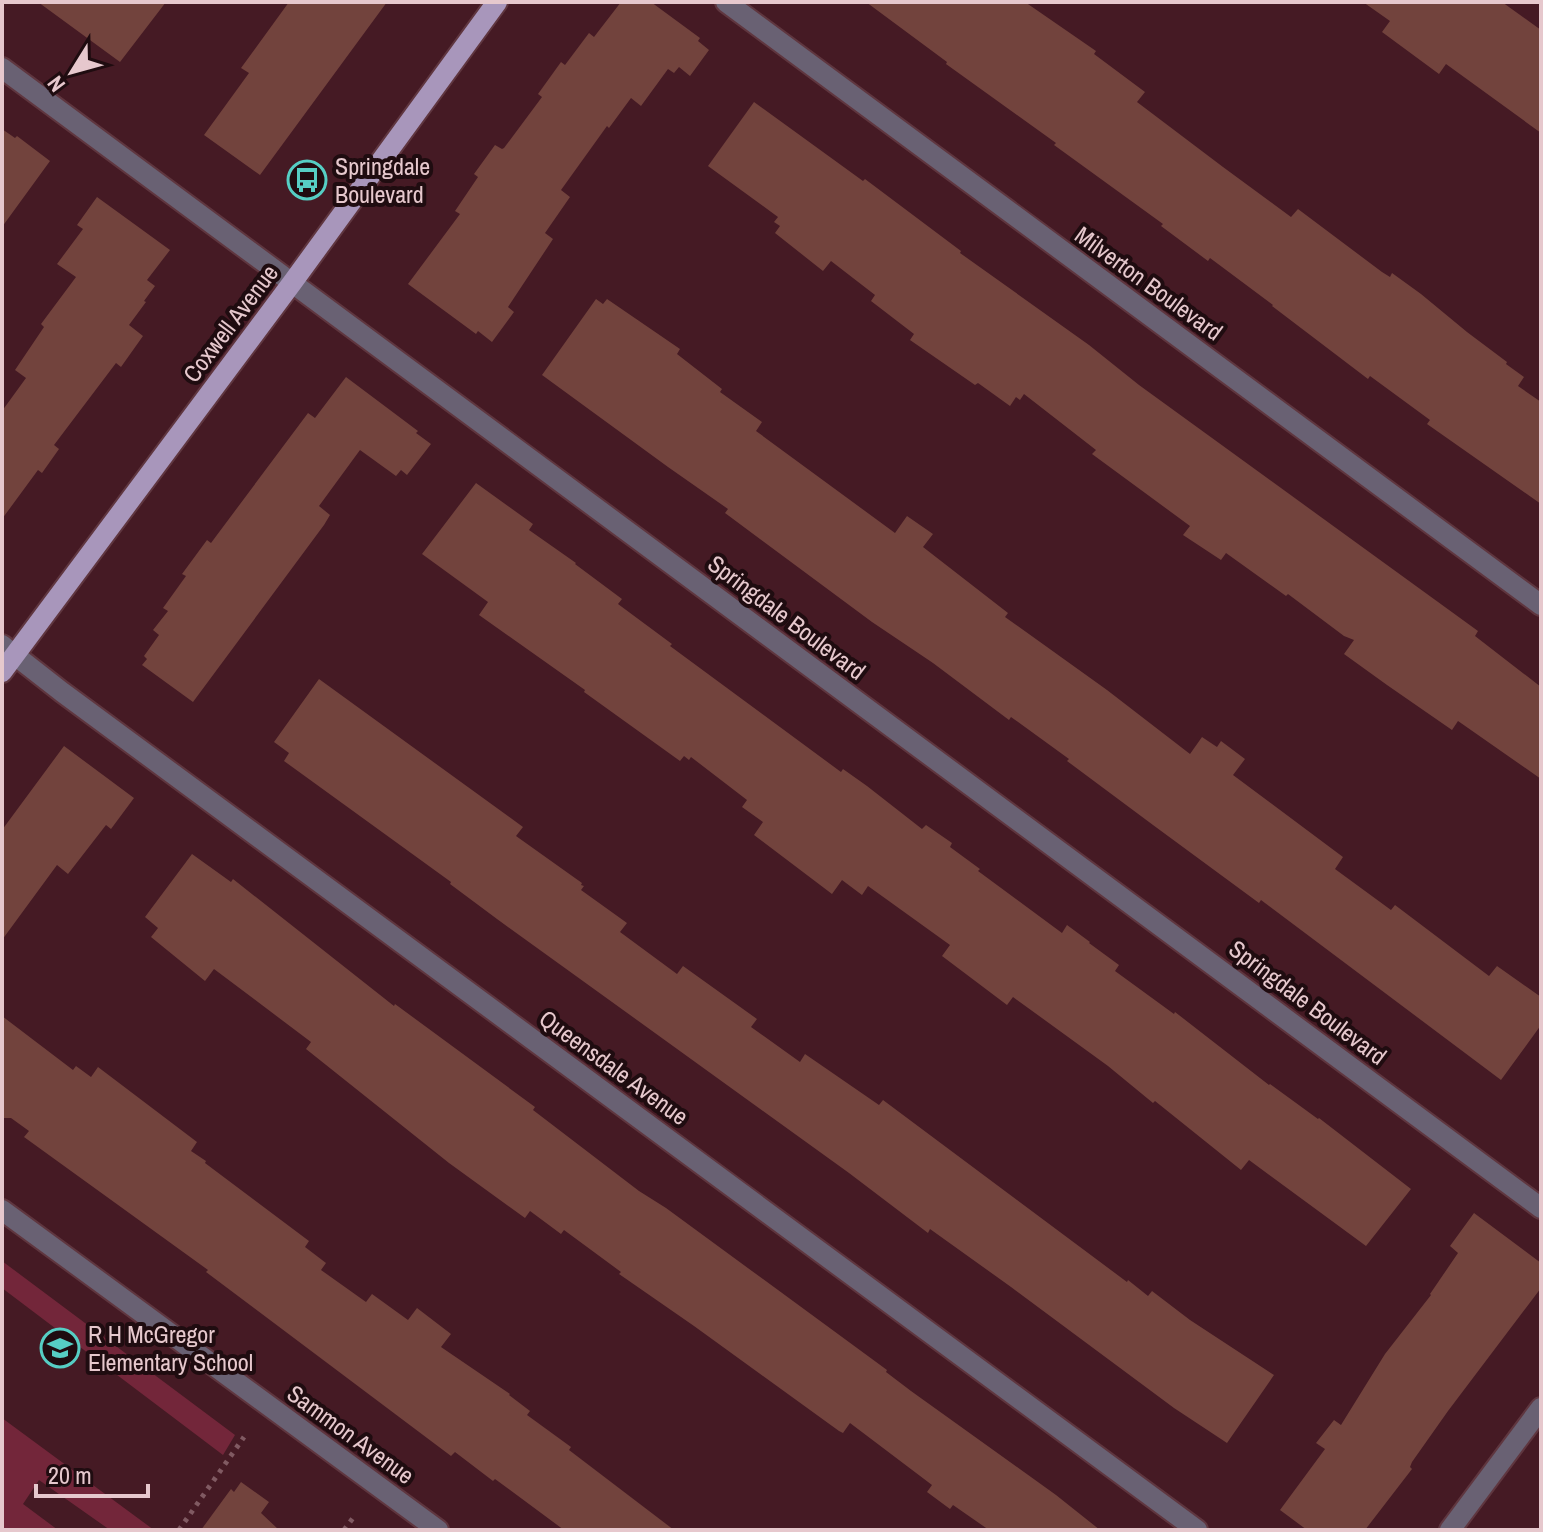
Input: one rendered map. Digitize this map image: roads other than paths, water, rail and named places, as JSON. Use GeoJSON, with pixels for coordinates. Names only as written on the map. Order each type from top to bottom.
{"type":"FeatureCollection","features":[{"type":"Feature","properties":{"kind":"main road","name":"Coxwell Avenue"},"geometry":{"type":"LineString","coordinates":[[2,672],[8,650],[292,283],[497,2]]}},
{"type":"Feature","properties":{"kind":"street","name":"Milverton Boulevard"},"geometry":{"type":"LineString","coordinates":[[726,2],[1541,605]]}},
{"type":"Feature","properties":{"kind":"street","name":"Springdale Boulevard"},"geometry":{"type":"LineString","coordinates":[[2,68],[1541,1208]]}},
{"type":"Feature","properties":{"kind":"street","name":"Queensdale Avenue"},"geometry":{"type":"LineString","coordinates":[[8,650],[1197,1530]]}},
{"type":"Feature","properties":{"kind":"street","name":"Sammon Avenue"},"geometry":{"type":"LineString","coordinates":[[2,1210],[438,1530]]}},
{"type":"Feature","properties":{"kind":"street"},"geometry":{"type":"LineString","coordinates":[[1450,1530],[1541,1408]]}},
{"type":"Feature","properties":{"kind":"place","name":"Springdale Boulevard"},"geometry":{"type":"Point","coordinates":[307,180]}},
{"type":"Feature","properties":{"kind":"place","name":"R H McGregor Elementary School"},"geometry":{"type":"Point","coordinates":[60,1348]}}]}
